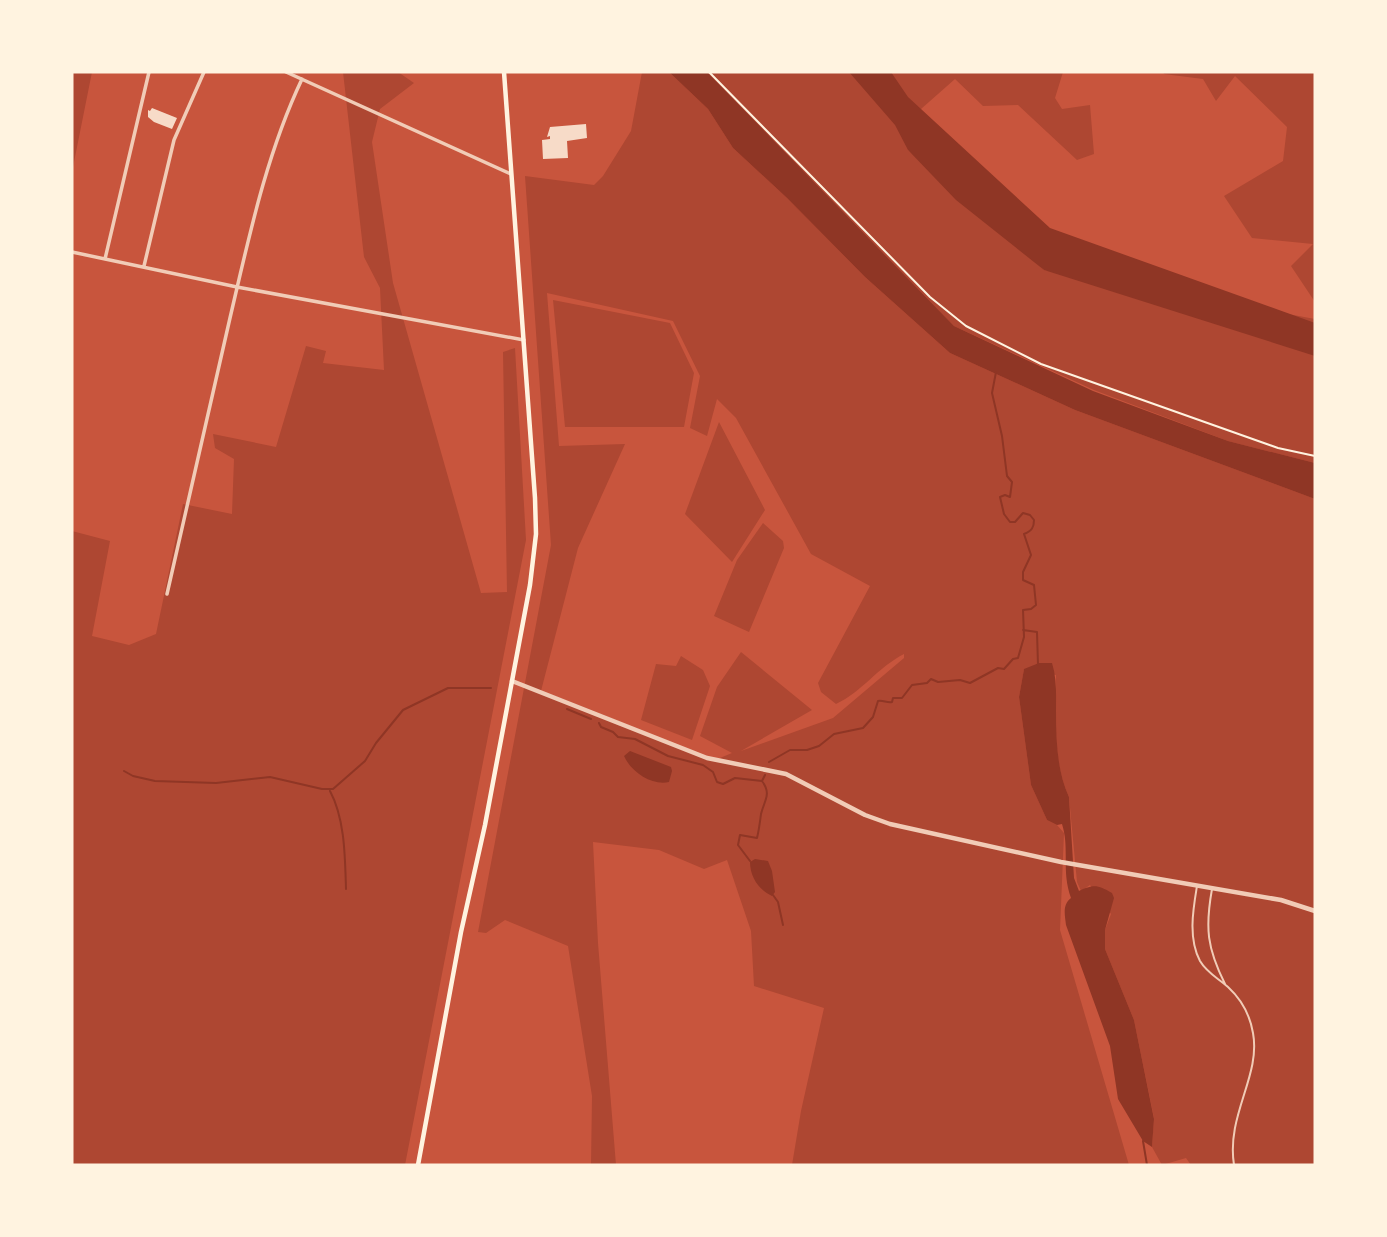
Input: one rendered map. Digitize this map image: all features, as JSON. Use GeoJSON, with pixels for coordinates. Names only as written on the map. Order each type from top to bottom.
{"type":"FeatureCollection","features":[{"type":"Feature","properties":{"kind":"main road"},"geometry":{"type":"LineString","coordinates":[[418,1165],[530,585],[536,534],[504,72]]}},
{"type":"Feature","properties":{"kind":"street"},"geometry":{"type":"LineString","coordinates":[[106,259],[149,72]]}},
{"type":"Feature","properties":{"kind":"street"},"geometry":{"type":"LineString","coordinates":[[144,267],[174,141],[204,72]]}},
{"type":"Feature","properties":{"kind":"street"},"geometry":{"type":"LineString","coordinates":[[286,72],[511,174]]}},
{"type":"Feature","properties":{"kind":"street"},"geometry":{"type":"LineString","coordinates":[[167,594],[237,287],[272,152],[302,79]]}},
{"type":"Feature","properties":{"kind":"street"},"geometry":{"type":"LineString","coordinates":[[72,252],[237,287],[524,340]]}},
{"type":"Feature","properties":{"kind":"street"},"geometry":{"type":"LineString","coordinates":[[512,681],[707,758],[786,774],[874,819],[1062,862],[1280,900],[1315,911]]}},
{"type":"Feature","properties":{"kind":"lane"},"geometry":{"type":"LineString","coordinates":[[1197,886],[1193,918],[1197,953],[1207,970],[1240,1001],[1248,1015],[1254,1047],[1233,1133],[1234,1165]]}},
{"type":"Feature","properties":{"kind":"lane"},"geometry":{"type":"LineString","coordinates":[[1212,889],[1207,919],[1208,939],[1226,985]]}},
{"type":"Feature","properties":{"kind":"path"},"geometry":{"type":"LineString","coordinates":[[709,72],[930,297],[966,326],[1041,364],[1278,448],[1315,456]]}},
{"type":"Feature","properties":{"kind":"shaded area"},"geometry":{"type":"Polygon","coordinates":[[[72,72],[92,72],[72,172],[72,72]]]}},
{"type":"Feature","properties":{"kind":"shaded area"},"geometry":{"type":"Polygon","coordinates":[[[343,72],[398,72],[414,83],[380,109],[372,142],[393,283],[481,593],[507,592],[503,352],[515,348],[526,540],[405,1165],[72,1165],[72,531],[110,541],[92,636],[129,645],[156,634],[183,504],[232,514],[234,459],[215,448],[213,434],[276,447],[306,346],[326,351],[323,363],[384,370],[380,288],[364,257],[343,72]]]}},
{"type":"Feature","properties":{"kind":"shaded area"},"geometry":{"type":"Polygon","coordinates":[[[642,72],[669,72],[708,109],[733,148],[865,277],[950,353],[1075,410],[1315,499],[1315,1165],[1191,1165],[1186,1158],[1162,1165],[1152,1147],[1154,1118],[1134,1020],[1105,949],[1105,930],[1111,914],[1090,885],[1081,891],[1077,882],[1069,797],[1057,753],[1056,675],[1024,669],[1019,697],[1031,785],[1047,820],[1057,825],[1064,833],[1060,930],[1129,1165],[792,1165],[824,1008],[754,986],[751,931],[727,860],[704,869],[659,850],[593,842],[598,943],[616,1165],[591,1165],[592,1096],[568,946],[505,920],[486,933],[478,932],[551,545],[525,176],[594,185],[603,176],[631,131],[642,72]],[[547,293],[559,446],[625,444],[578,548],[541,691],[715,760],[732,753],[700,736],[717,687],[741,652],[812,710],[741,751],[833,718],[904,658],[904,654],[836,704],[821,692],[818,683],[870,586],[811,554],[736,418],[717,399],[707,436],[690,428],[700,376],[673,321],[547,293]]]}},
{"type":"Feature","properties":{"kind":"shaded area"},"geometry":{"type":"Polygon","coordinates":[[[669,72],[707,72],[954,326],[1093,391],[1228,441],[1315,463],[1315,499],[1075,410],[950,353],[865,277],[733,148],[708,109],[669,72]]]}},
{"type":"Feature","properties":{"kind":"shaded area"},"geometry":{"type":"Polygon","coordinates":[[[707,72],[1063,72],[1055,98],[1062,109],[1090,105],[1094,154],[1077,160],[1018,105],[983,106],[955,79],[921,109],[908,150],[1044,270],[1315,319],[1315,463],[1228,441],[1094,390],[954,326],[707,72]]]}},
{"type":"Feature","properties":{"kind":"shaded area"},"geometry":{"type":"Polygon","coordinates":[[[849,72],[891,72],[908,97],[1050,228],[1315,323],[1315,356],[1044,270],[956,200],[908,150],[895,125],[849,72]]]}},
{"type":"Feature","properties":{"kind":"shaded area"},"geometry":{"type":"Polygon","coordinates":[[[1163,72],[1315,72],[1315,302],[1291,266],[1313,244],[1252,238],[1224,196],[1283,161],[1287,127],[1235,76],[1216,101],[1203,79],[1163,72]]]}},
{"type":"Feature","properties":{"kind":"shaded area"},"geometry":{"type":"Polygon","coordinates":[[[553,300],[670,323],[694,373],[684,427],[565,427],[553,300]]]}},
{"type":"Feature","properties":{"kind":"shaded area"},"geometry":{"type":"Polygon","coordinates":[[[719,422],[765,510],[732,562],[685,514],[719,422]]]}},
{"type":"Feature","properties":{"kind":"shaded area"},"geometry":{"type":"Polygon","coordinates":[[[763,523],[783,541],[784,548],[749,632],[714,616],[737,560],[763,523]]]}},
{"type":"Feature","properties":{"kind":"shaded area"},"geometry":{"type":"Polygon","coordinates":[[[681,656],[703,670],[710,686],[692,740],[641,720],[656,664],[676,666],[681,656]]]}},
{"type":"Feature","properties":{"kind":"shaded area"},"geometry":{"type":"Polygon","coordinates":[[[1039,663],[1052,663],[1055,675],[1057,744],[1062,777],[1069,797],[1074,878],[1079,891],[1092,886],[1099,887],[1112,893],[1114,898],[1105,930],[1105,949],[1134,1020],[1154,1119],[1152,1147],[1143,1141],[1118,1099],[1110,1046],[1066,925],[1065,907],[1071,898],[1062,824],[1057,825],[1047,820],[1031,785],[1019,697],[1024,669],[1039,663]]]}},
{"type":"Feature","properties":{"kind":"shaded area"},"geometry":{"type":"Polygon","coordinates":[[[630,751],[671,767],[669,782],[649,780],[637,772],[624,756],[630,751]]]}},
{"type":"Feature","properties":{"kind":"shaded area"},"geometry":{"type":"Polygon","coordinates":[[[755,859],[768,861],[775,892],[772,896],[763,890],[754,878],[750,862],[755,859]]]}},
{"type":"Feature","properties":{"kind":"building"},"geometry":{"type":"Polygon","coordinates":[[[152,108],[177,118],[172,129],[148,117],[148,110],[152,108]]]}},
{"type":"Feature","properties":{"kind":"building"},"geometry":{"type":"Polygon","coordinates":[[[586,124],[587,138],[567,141],[568,158],[543,159],[542,140],[550,139],[550,136],[547,137],[550,127],[586,124]]]}},
{"type":"Feature","properties":{"kind":"waterway"},"geometry":{"type":"LineString","coordinates":[[769,762],[790,750],[807,750],[819,746],[834,734],[863,728],[873,717],[878,701],[892,702],[893,698],[902,698],[912,685],[927,683],[931,679],[938,682],[960,680],[970,683],[998,668],[1004,669],[1013,659],[1018,658],[1024,637],[1023,610],[1036,605],[1034,585],[1023,580],[1023,572],[1031,555],[1024,534],[1032,529],[1034,520],[1023,513],[1015,522],[1010,522],[1004,514],[1000,497],[1010,497],[1012,482],[1007,476],[1002,436],[992,393],[996,372]]}},
{"type":"Feature","properties":{"kind":"waterway"},"geometry":{"type":"LineString","coordinates":[[1023,630],[1037,632],[1038,665]]}},
{"type":"Feature","properties":{"kind":"waterway"},"geometry":{"type":"LineString","coordinates":[[124,771],[155,781],[216,783],[270,777],[333,789],[365,761],[403,710],[448,688],[491,688]]}},
{"type":"Feature","properties":{"kind":"waterway"},"geometry":{"type":"LineString","coordinates":[[567,709],[591,719]]}},
{"type":"Feature","properties":{"kind":"waterway"},"geometry":{"type":"LineString","coordinates":[[599,723],[618,737],[635,739],[668,756],[703,765],[713,772],[717,782],[723,784],[735,778],[762,781],[765,775]]}},
{"type":"Feature","properties":{"kind":"waterway"},"geometry":{"type":"LineString","coordinates":[[750,861],[738,845],[740,835],[757,838],[767,794],[762,781]]}},
{"type":"Feature","properties":{"kind":"waterway"},"geometry":{"type":"LineString","coordinates":[[330,791],[341,826],[346,889]]}},
{"type":"Feature","properties":{"kind":"waterway"},"geometry":{"type":"LineString","coordinates":[[773,895],[778,902],[783,925]]}},
{"type":"Feature","properties":{"kind":"waterway"},"geometry":{"type":"LineString","coordinates":[[1143,1141],[1147,1165]]}}]}
